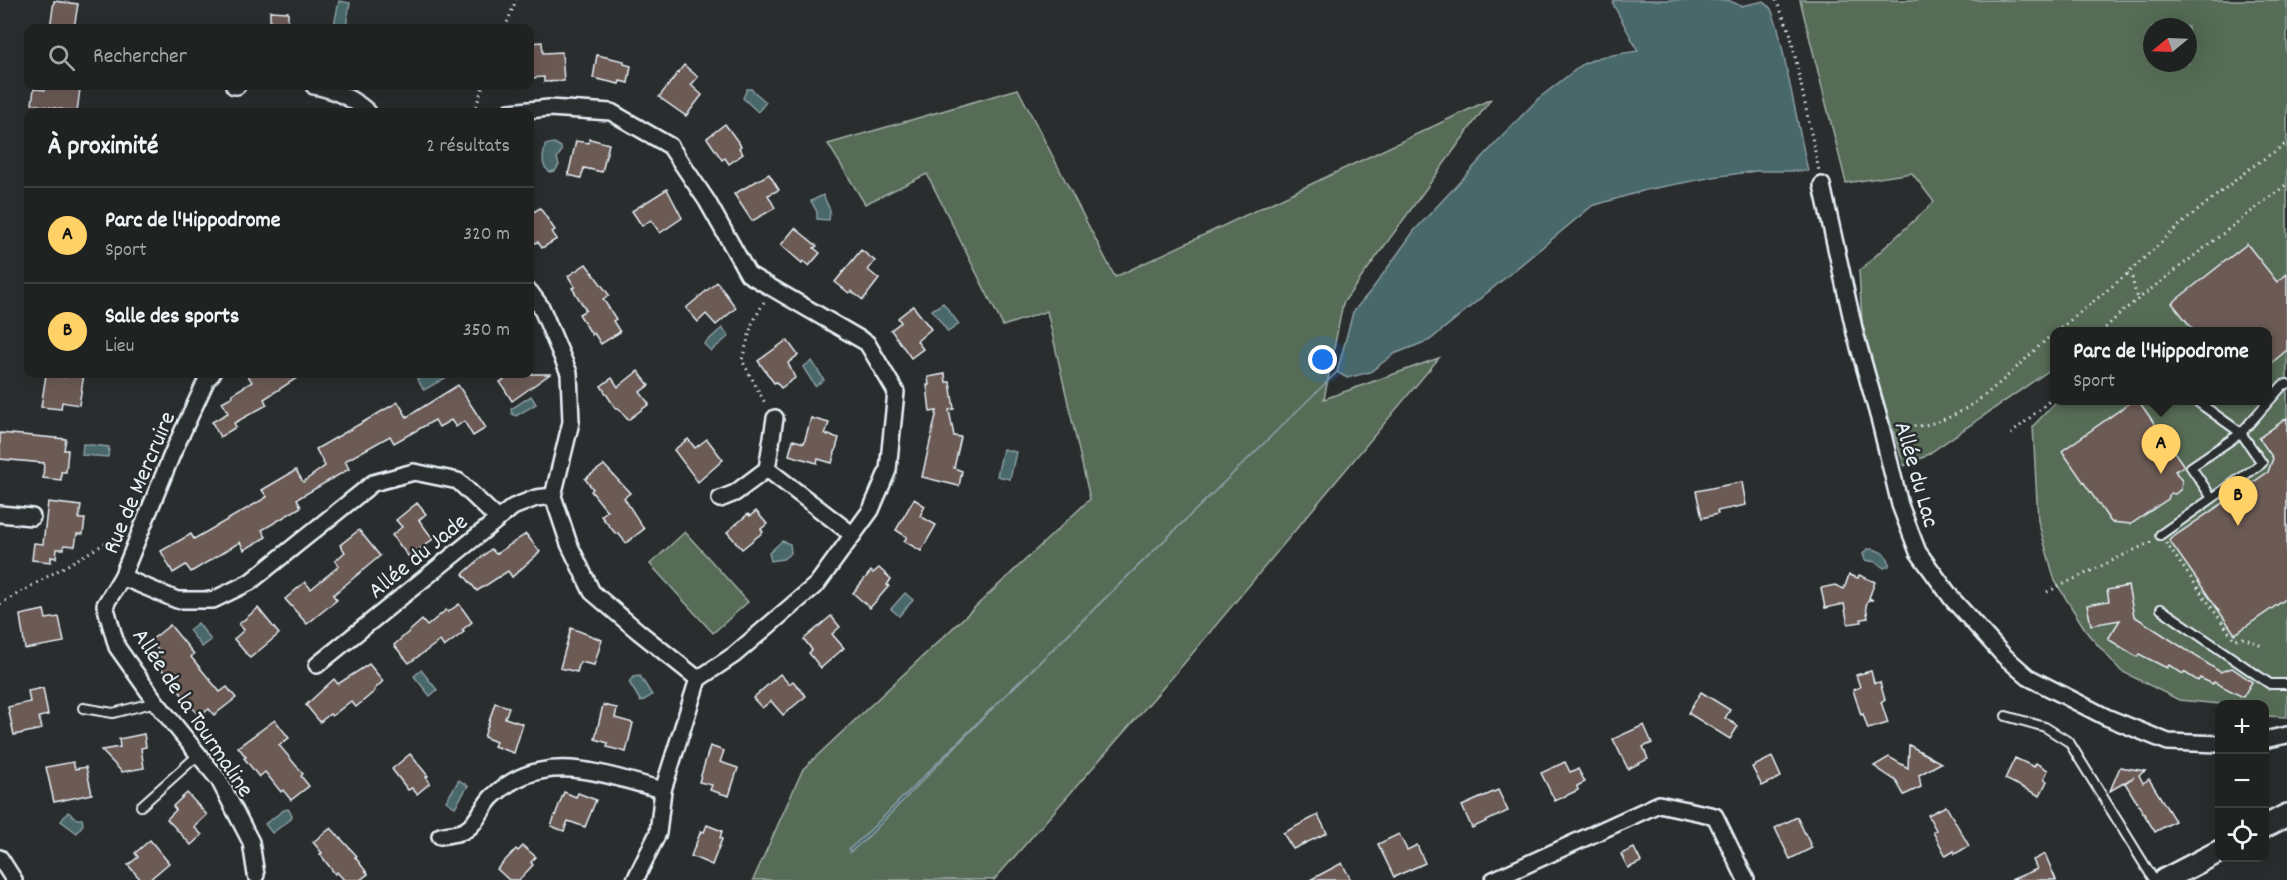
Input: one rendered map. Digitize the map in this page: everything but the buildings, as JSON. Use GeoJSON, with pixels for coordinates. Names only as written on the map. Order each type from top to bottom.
{"type":"FeatureCollection","features":[{"type":"Feature","properties":{"kind":"street"},"geometry":{"type":"LineString","coordinates":[[331,90],[364,108]]}},
{"type":"Feature","properties":{"kind":"street"},"geometry":{"type":"LineString","coordinates":[[534,110],[549,108],[611,112],[670,146],[706,201],[748,274],[867,343],[896,392],[888,470],[871,510],[817,584],[735,655],[698,679],[663,790],[658,833],[635,880]]}},
{"type":"Feature","properties":{"kind":"street","name":"Allée du Lac"},"geometry":{"type":"LineString","coordinates":[[1822,185],[1855,333],[1900,505],[1918,552],[1953,600],[2003,655],[2028,677],[2106,717],[2168,742],[2215,744]]}},
{"type":"Feature","properties":{"kind":"street"},"geometry":{"type":"LineString","coordinates":[[534,297],[541,307],[569,374],[571,422],[553,496],[568,544],[592,592],[698,679]]}},
{"type":"Feature","properties":{"kind":"street","name":"Rue de Mercruire"},"geometry":{"type":"LineString","coordinates":[[122,577],[172,452],[208,378]]}},
{"type":"Feature","properties":{"kind":"street"},"geometry":{"type":"LineString","coordinates":[[720,499],[735,493],[767,469],[775,418]]}},
{"type":"Feature","properties":{"kind":"street"},"geometry":{"type":"LineString","coordinates":[[767,469],[853,535]]}},
{"type":"Feature","properties":{"kind":"street"},"geometry":{"type":"LineString","coordinates":[[122,577],[177,600],[213,600],[250,582],[373,483],[414,472],[458,481],[498,519]]}},
{"type":"Feature","properties":{"kind":"street","name":"Allée du Jade"},"geometry":{"type":"LineString","coordinates":[[317,665],[513,507],[536,498],[553,496]]}},
{"type":"Feature","properties":{"kind":"street"},"geometry":{"type":"LineString","coordinates":[[0,514],[32,517]]}},
{"type":"Feature","properties":{"kind":"street","name":"Allée de la Tourmaline"},"geometry":{"type":"LineString","coordinates":[[122,577],[105,605],[117,647],[156,702],[219,780],[251,842],[256,878]]}},
{"type":"Feature","properties":{"kind":"street"},"geometry":{"type":"LineString","coordinates":[[2269,739],[2287,735]]}},
{"type":"Feature","properties":{"kind":"street"},"geometry":{"type":"LineString","coordinates":[[440,836],[467,830],[491,797],[513,780],[544,769],[575,768],[663,790]]}},
{"type":"Feature","properties":{"kind":"street"},"geometry":{"type":"LineString","coordinates":[[1492,880],[1659,804],[1715,816],[1746,880]]}},
{"type":"Feature","properties":{"kind":"street"},"geometry":{"type":"LineString","coordinates":[[2164,880],[2215,854]]}},
{"type":"Feature","properties":{"kind":"street"},"geometry":{"type":"LineString","coordinates":[[0,858],[14,880]]}},
{"type":"Feature","properties":{"kind":"lane"},"geometry":{"type":"LineString","coordinates":[[2272,398],[2283,385],[2287,384]]}},
{"type":"Feature","properties":{"kind":"lane"},"geometry":{"type":"LineString","coordinates":[[2160,535],[2262,463],[2241,433],[2202,405]]}},
{"type":"Feature","properties":{"kind":"lane"},"geometry":{"type":"LineString","coordinates":[[2212,498],[2191,467],[2241,433],[2266,405]]}},
{"type":"Feature","properties":{"kind":"lane"},"geometry":{"type":"LineString","coordinates":[[2161,609],[2270,684],[2287,684]]}},
{"type":"Feature","properties":{"kind":"lane"},"geometry":{"type":"LineString","coordinates":[[83,708],[112,713],[156,702]]}},
{"type":"Feature","properties":{"kind":"lane"},"geometry":{"type":"LineString","coordinates":[[2006,716],[2045,727],[2069,742],[2154,880]]}},
{"type":"Feature","properties":{"kind":"lane"},"geometry":{"type":"LineString","coordinates":[[141,806],[198,754]]}},
{"type":"Feature","properties":{"kind":"path"},"geometry":{"type":"LineString","coordinates":[[507,24],[516,0]]}},
{"type":"Feature","properties":{"kind":"path"},"geometry":{"type":"LineString","coordinates":[[1776,0],[1790,32],[1822,185]]}},
{"type":"Feature","properties":{"kind":"path"},"geometry":{"type":"LineString","coordinates":[[475,108],[482,90]]}},
{"type":"Feature","properties":{"kind":"path"},"geometry":{"type":"LineString","coordinates":[[2061,327],[2127,274],[2181,224],[2249,169],[2287,143]]}},
{"type":"Feature","properties":{"kind":"path"},"geometry":{"type":"LineString","coordinates":[[2107,327],[2137,300],[2287,184]]}},
{"type":"Feature","properties":{"kind":"path"},"geometry":{"type":"LineString","coordinates":[[2127,274],[2132,278],[2137,300]]}},
{"type":"Feature","properties":{"kind":"path"},"geometry":{"type":"LineString","coordinates":[[772,288],[752,324],[742,360],[770,413],[775,418]]}},
{"type":"Feature","properties":{"kind":"path"},"geometry":{"type":"LineString","coordinates":[[1880,422],[1913,428],[1946,420],[2007,376],[2050,337]]}},
{"type":"Feature","properties":{"kind":"path"},"geometry":{"type":"LineString","coordinates":[[2011,434],[2050,401]]}},
{"type":"Feature","properties":{"kind":"path"},"geometry":{"type":"LineString","coordinates":[[0,604],[118,535],[143,526]]}},
{"type":"Feature","properties":{"kind":"path"},"geometry":{"type":"LineString","coordinates":[[2047,592],[2119,559],[2152,542],[2160,535],[2234,639],[2244,638],[2262,646]]}},
{"type":"Feature","properties":{"kind":"green space"},"geometry":{"type":"Polygon","coordinates":[[[1800,0],[2287,0],[2287,717],[2269,716],[2269,700],[2215,700],[2215,704],[2179,700],[2121,671],[2088,634],[2055,581],[2038,521],[2033,426],[2053,405],[2272,405],[2272,327],[2050,327],[2050,370],[1924,457],[1904,466],[1862,322],[1859,271],[1934,202],[1912,173],[1846,183],[1800,0]]]}},
{"type":"Feature","properties":{"kind":"green space"},"geometry":{"type":"Polygon","coordinates":[[[1018,89],[1115,277],[1491,99],[1343,303],[1324,399],[1439,358],[1176,673],[994,880],[753,880],[803,769],[1090,499],[1047,311],[1003,326],[927,174],[865,204],[828,144],[1018,89]]]}},
{"type":"Feature","properties":{"kind":"green space"},"geometry":{"type":"Polygon","coordinates":[[[685,532],[748,602],[713,633],[650,564],[685,532]]]}},
{"type":"Feature","properties":{"kind":"water"},"geometry":{"type":"Polygon","coordinates":[[[1614,0],[1728,0],[1741,6],[1764,1],[1771,9],[1778,28],[1808,171],[1756,171],[1713,177],[1646,190],[1592,206],[1430,340],[1394,354],[1370,372],[1347,378],[1337,372],[1353,312],[1414,231],[1508,130],[1539,98],[1583,64],[1600,57],[1638,51],[1613,4],[1614,0]]]}},
{"type":"Feature","properties":{"kind":"water"},"geometry":{"type":"Polygon","coordinates":[[[339,1],[350,3],[346,24],[334,24],[339,1]]]}},
{"type":"Feature","properties":{"kind":"water"},"geometry":{"type":"Polygon","coordinates":[[[747,89],[751,89],[766,102],[758,112],[743,98],[747,89]]]}},
{"type":"Feature","properties":{"kind":"water"},"geometry":{"type":"Polygon","coordinates":[[[554,143],[561,147],[561,152],[557,158],[559,165],[555,171],[550,172],[544,166],[543,156],[545,145],[554,143]]]}},
{"type":"Feature","properties":{"kind":"water"},"geometry":{"type":"Polygon","coordinates":[[[823,195],[830,210],[829,220],[817,219],[817,212],[811,201],[823,195]]]}},
{"type":"Feature","properties":{"kind":"water"},"geometry":{"type":"Polygon","coordinates":[[[943,303],[959,324],[948,332],[932,310],[943,303]]]}},
{"type":"Feature","properties":{"kind":"water"},"geometry":{"type":"Polygon","coordinates":[[[722,328],[729,336],[711,351],[704,344],[722,328]]]}},
{"type":"Feature","properties":{"kind":"water"},"geometry":{"type":"Polygon","coordinates":[[[812,361],[824,380],[815,386],[803,367],[812,361]]]}},
{"type":"Feature","properties":{"kind":"water"},"geometry":{"type":"Polygon","coordinates":[[[1337,372],[992,709],[865,840],[850,852],[849,849],[992,708],[1337,372]]]}},
{"type":"Feature","properties":{"kind":"water"},"geometry":{"type":"Polygon","coordinates":[[[419,378],[445,378],[424,390],[417,379],[419,378]]]}},
{"type":"Feature","properties":{"kind":"water"},"geometry":{"type":"Polygon","coordinates":[[[531,396],[536,404],[516,416],[512,414],[511,409],[531,396]]]}},
{"type":"Feature","properties":{"kind":"water"},"geometry":{"type":"Polygon","coordinates":[[[83,444],[109,447],[108,457],[82,455],[83,444]]]}},
{"type":"Feature","properties":{"kind":"water"},"geometry":{"type":"Polygon","coordinates":[[[1003,449],[1016,452],[1010,479],[997,476],[1003,449]]]}},
{"type":"Feature","properties":{"kind":"water"},"geometry":{"type":"Polygon","coordinates":[[[782,541],[790,544],[791,553],[783,559],[771,561],[769,553],[782,541]]]}},
{"type":"Feature","properties":{"kind":"water"},"geometry":{"type":"Polygon","coordinates":[[[1867,549],[1883,553],[1888,559],[1889,566],[1884,568],[1876,562],[1865,560],[1863,554],[1867,549]]]}},
{"type":"Feature","properties":{"kind":"water"},"geometry":{"type":"Polygon","coordinates":[[[905,593],[913,600],[899,616],[891,609],[905,593]]]}},
{"type":"Feature","properties":{"kind":"water"},"geometry":{"type":"Polygon","coordinates":[[[198,623],[211,640],[202,647],[189,630],[198,623]]]}},
{"type":"Feature","properties":{"kind":"water"},"geometry":{"type":"Polygon","coordinates":[[[421,670],[437,690],[430,696],[414,676],[421,670]]]}},
{"type":"Feature","properties":{"kind":"water"},"geometry":{"type":"Polygon","coordinates":[[[640,676],[652,695],[641,702],[629,682],[633,677],[640,676]]]}},
{"type":"Feature","properties":{"kind":"water"},"geometry":{"type":"Polygon","coordinates":[[[459,780],[468,786],[455,807],[446,801],[459,780]]]}},
{"type":"Feature","properties":{"kind":"water"},"geometry":{"type":"Polygon","coordinates":[[[288,809],[292,815],[291,819],[272,833],[265,824],[288,809]]]}},
{"type":"Feature","properties":{"kind":"water"},"geometry":{"type":"Polygon","coordinates":[[[68,812],[77,819],[82,819],[83,824],[77,833],[61,821],[68,812]]]}},
{"type":"Feature","properties":{"kind":"place","name":"Parc de l'Hippodrome"},"geometry":{"type":"Point","coordinates":[2161,474]}},
{"type":"Feature","properties":{"kind":"place","name":"Salle des sports"},"geometry":{"type":"Point","coordinates":[2238,526]}}]}
